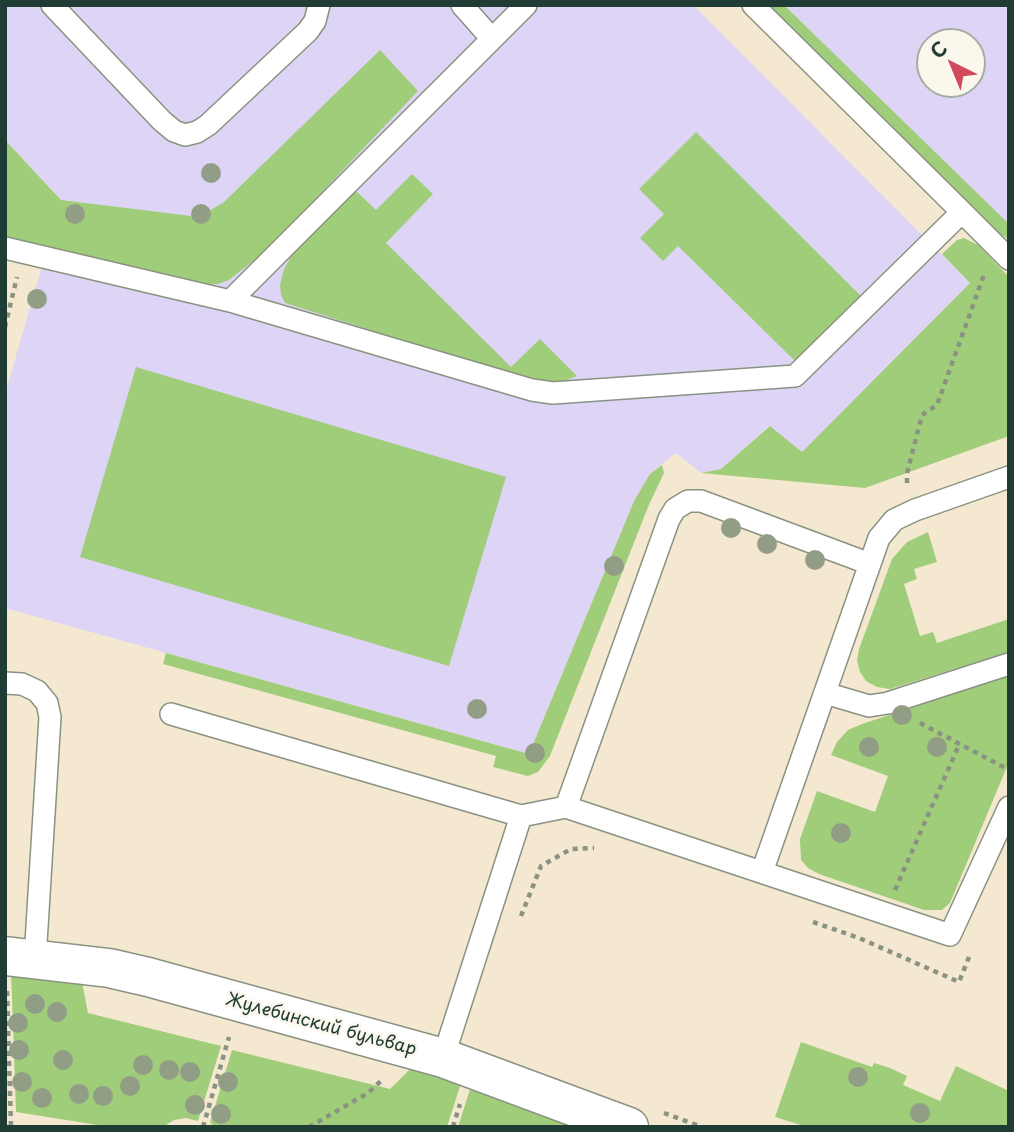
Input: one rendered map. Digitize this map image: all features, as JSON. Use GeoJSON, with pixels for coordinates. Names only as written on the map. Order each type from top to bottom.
{"type":"FeatureCollection","features":[{"type":"Feature","properties":{"kind":"street","name":"Жулебинский бульвар"},"geometry":{"type":"LineString","coordinates":[[15,957],[109,968],[428,1054],[629,1127]]}},
{"type":"Feature","properties":{"kind":"lane"},"geometry":{"type":"LineString","coordinates":[[52,5],[162,121],[174,131],[185,135],[208,125],[308,31],[316,21],[319,5]]}},
{"type":"Feature","properties":{"kind":"lane"},"geometry":{"type":"LineString","coordinates":[[462,5],[492,39]]}},
{"type":"Feature","properties":{"kind":"lane"},"geometry":{"type":"LineString","coordinates":[[230,301],[526,5]]}},
{"type":"Feature","properties":{"kind":"lane"},"geometry":{"type":"LineString","coordinates":[[753,5],[1002,252]]}},
{"type":"Feature","properties":{"kind":"lane"},"geometry":{"type":"LineString","coordinates":[[14,250],[230,301],[531,390],[553,393],[795,376],[962,212]]}},
{"type":"Feature","properties":{"kind":"lane"},"geometry":{"type":"LineString","coordinates":[[762,872],[879,538],[894,520],[908,513],[1009,478]]}},
{"type":"Feature","properties":{"kind":"lane"},"geometry":{"type":"LineString","coordinates":[[566,807],[669,519],[675,509],[688,501],[701,501],[870,564]]}},
{"type":"Feature","properties":{"kind":"lane"},"geometry":{"type":"LineString","coordinates":[[825,693],[869,706],[1009,664]]}},
{"type":"Feature","properties":{"kind":"lane"},"geometry":{"type":"LineString","coordinates":[[5,683],[22,684],[37,691],[47,703],[50,717],[15,957]]}},
{"type":"Feature","properties":{"kind":"lane"},"geometry":{"type":"LineString","coordinates":[[171,714],[521,816],[566,807],[950,935],[1009,807]]}},
{"type":"Feature","properties":{"kind":"lane"},"geometry":{"type":"LineString","coordinates":[[428,1054],[521,816]]}},
{"type":"Feature","properties":{"kind":"path"},"geometry":{"type":"LineString","coordinates":[[5,327],[14,250]]}},
{"type":"Feature","properties":{"kind":"path"},"geometry":{"type":"LineString","coordinates":[[908,513],[907,473],[922,415],[937,405],[1002,252]]}},
{"type":"Feature","properties":{"kind":"path"},"geometry":{"type":"LineString","coordinates":[[908,696],[917,722],[1009,770]]}},
{"type":"Feature","properties":{"kind":"path"},"geometry":{"type":"LineString","coordinates":[[885,913],[959,744]]}},
{"type":"Feature","properties":{"kind":"path"},"geometry":{"type":"LineString","coordinates":[[520,920],[541,866],[571,849],[602,847]]}},
{"type":"Feature","properties":{"kind":"path"},"geometry":{"type":"LineString","coordinates":[[808,920],[859,938],[959,982],[973,947]]}},
{"type":"Feature","properties":{"kind":"path"},"geometry":{"type":"LineString","coordinates":[[9,1127],[15,957]]}},
{"type":"Feature","properties":{"kind":"path"},"geometry":{"type":"LineString","coordinates":[[203,1127],[239,1004]]}},
{"type":"Feature","properties":{"kind":"path"},"geometry":{"type":"LineString","coordinates":[[309,1127],[428,1054]]}},
{"type":"Feature","properties":{"kind":"shaded area"},"geometry":{"type":"Polygon","coordinates":[[[5,5],[693,5],[970,283],[802,452],[769,426],[721,469],[701,473],[676,453],[650,474],[634,501],[529,754],[5,608],[5,394],[61,200],[5,140],[5,5]]]}},
{"type":"Feature","properties":{"kind":"shaded area"},"geometry":{"type":"Polygon","coordinates":[[[784,5],[1009,5],[1009,225],[784,5]]]}},
{"type":"Feature","properties":{"kind":"green space"},"geometry":{"type":"Polygon","coordinates":[[[766,5],[784,5],[1009,224],[1009,239],[994,231],[766,5]]]}},
{"type":"Feature","properties":{"kind":"green space"},"geometry":{"type":"Polygon","coordinates":[[[380,50],[418,91],[266,251],[229,280],[218,284],[203,284],[5,239],[5,140],[61,200],[199,217],[224,202],[380,50]]]}},
{"type":"Feature","properties":{"kind":"green space"},"geometry":{"type":"Polygon","coordinates":[[[696,132],[863,298],[797,363],[678,246],[663,261],[640,238],[664,214],[639,189],[696,132]]]}},
{"type":"Feature","properties":{"kind":"green space"},"geometry":{"type":"Polygon","coordinates":[[[412,174],[433,194],[386,243],[511,367],[540,339],[577,376],[557,384],[534,382],[285,303],[280,285],[284,269],[292,255],[356,191],[376,210],[412,174]]]}},
{"type":"Feature","properties":{"kind":"green space"},"geometry":{"type":"Polygon","coordinates":[[[964,238],[978,245],[1009,277],[1009,436],[865,488],[701,473],[721,469],[770,426],[802,452],[970,283],[942,254],[957,240],[964,238]]]}},
{"type":"Feature","properties":{"kind":"green space"},"geometry":{"type":"Polygon","coordinates":[[[136,367],[506,477],[449,666],[80,557],[136,367]]]}},
{"type":"Feature","properties":{"kind":"green space"},"geometry":{"type":"Polygon","coordinates":[[[662,465],[664,473],[648,507],[550,756],[538,772],[528,776],[493,767],[496,756],[163,664],[166,653],[529,754],[634,501],[650,474],[662,465]]]}},
{"type":"Feature","properties":{"kind":"green space"},"geometry":{"type":"Polygon","coordinates":[[[928,532],[937,562],[914,569],[917,579],[904,584],[920,636],[933,632],[937,643],[1009,619],[1009,652],[890,689],[877,687],[866,681],[860,672],[857,661],[859,649],[892,559],[907,542],[928,532]]]}},
{"type":"Feature","properties":{"kind":"green space"},"geometry":{"type":"Polygon","coordinates":[[[1009,675],[1009,762],[950,903],[942,910],[924,910],[808,868],[801,860],[800,839],[817,791],[875,812],[888,776],[831,755],[837,742],[848,730],[1009,675]]]}},
{"type":"Feature","properties":{"kind":"green space"},"geometry":{"type":"Polygon","coordinates":[[[11,969],[81,977],[88,1013],[221,1046],[198,1121],[186,1118],[174,1120],[163,1127],[110,1127],[16,1112],[11,969]]]}},
{"type":"Feature","properties":{"kind":"green space"},"geometry":{"type":"Polygon","coordinates":[[[801,1042],[872,1067],[874,1063],[890,1068],[907,1076],[903,1085],[940,1101],[956,1066],[1009,1091],[1009,1127],[807,1127],[775,1117],[801,1042]]]}},
{"type":"Feature","properties":{"kind":"green space"},"geometry":{"type":"Polygon","coordinates":[[[232,1050],[390,1089],[414,1065],[462,1080],[447,1127],[216,1127],[210,1123],[232,1050]]]}},
{"type":"Feature","properties":{"kind":"green space"},"geometry":{"type":"Polygon","coordinates":[[[472,1083],[596,1127],[458,1127],[472,1083]]]}}]}
